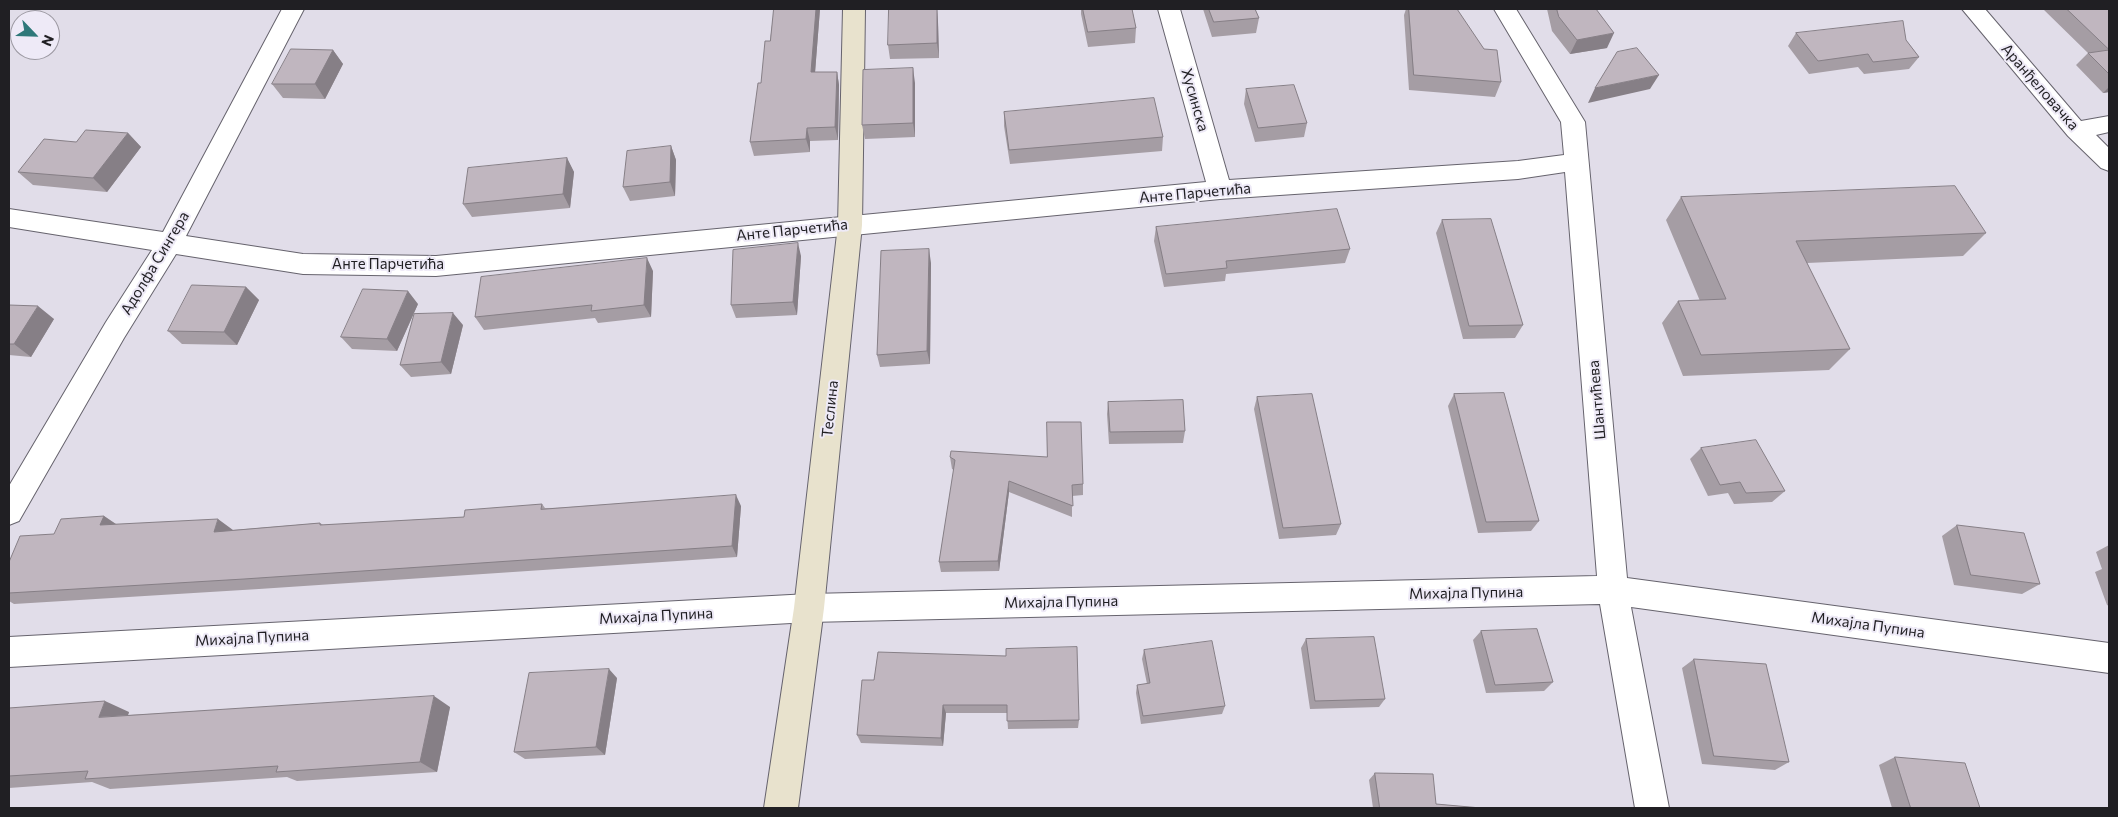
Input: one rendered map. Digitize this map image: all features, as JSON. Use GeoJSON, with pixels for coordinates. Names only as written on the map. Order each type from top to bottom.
{"type":"FeatureCollection","features":[{"type":"Feature","properties":{"kind":"street","name":"Адолфа Сингера"},"geometry":{"type":"LineString","coordinates":[[9,512],[115,330],[169,244],[293,9]]}},
{"type":"Feature","properties":{"kind":"street","name":"Теслина"},"geometry":{"type":"LineString","coordinates":[[781,808],[809,608],[850,224],[854,9]]}},
{"type":"Feature","properties":{"kind":"street","name":"Хусинска"},"geometry":{"type":"LineString","coordinates":[[1169,9],[1220,190]]}},
{"type":"Feature","properties":{"kind":"street","name":"Шантићева"},"geometry":{"type":"LineString","coordinates":[[1505,9],[1573,122],[1613,590],[1652,808]]}},
{"type":"Feature","properties":{"kind":"street","name":"Аранђеловачка"},"geometry":{"type":"LineString","coordinates":[[1973,9],[2076,130],[2109,162]]}},
{"type":"Feature","properties":{"kind":"street"},"geometry":{"type":"LineString","coordinates":[[2076,130],[2109,124]]}},
{"type":"Feature","properties":{"kind":"street","name":"Анте Парчетића"},"geometry":{"type":"LineString","coordinates":[[9,218],[303,264],[436,266],[850,224],[1220,190],[1518,170],[1576,162]]}},
{"type":"Feature","properties":{"kind":"street","name":"Михајла Пупина"},"geometry":{"type":"LineString","coordinates":[[9,652],[809,608],[1613,590],[2109,658]]}},
{"type":"Feature","properties":{"kind":"building"},"geometry":{"type":"Polygon","coordinates":[[[774,9],[816,9],[811,72],[837,72],[835,127],[807,128],[806,139],[750,142],[758,83],[761,83],[765,41],[770,41],[774,9]]]}},
{"type":"Feature","properties":{"kind":"building"},"geometry":{"type":"Polygon","coordinates":[[[889,9],[937,9],[937,43],[888,45],[889,9]]]}},
{"type":"Feature","properties":{"kind":"building"},"geometry":{"type":"Polygon","coordinates":[[[1083,9],[1132,9],[1136,28],[1088,32],[1083,9]]]}},
{"type":"Feature","properties":{"kind":"building"},"geometry":{"type":"Polygon","coordinates":[[[1209,9],[1255,9],[1259,18],[1214,22],[1209,9]]]}},
{"type":"Feature","properties":{"kind":"building"},"geometry":{"type":"Polygon","coordinates":[[[1409,9],[1457,9],[1484,49],[1497,50],[1501,82],[1414,75],[1409,9]]]}},
{"type":"Feature","properties":{"kind":"building"},"geometry":{"type":"Polygon","coordinates":[[[1557,9],[1596,9],[1614,33],[1577,40],[1559,17],[1557,9]]]}},
{"type":"Feature","properties":{"kind":"building"},"geometry":{"type":"Polygon","coordinates":[[[2067,9],[2109,9],[2109,50],[2067,9]]]}},
{"type":"Feature","properties":{"kind":"building"},"geometry":{"type":"Polygon","coordinates":[[[1903,21],[1906,40],[1919,57],[1873,62],[1868,54],[1818,61],[1796,33],[1903,21]]]}},
{"type":"Feature","properties":{"kind":"building"},"geometry":{"type":"Polygon","coordinates":[[[1637,48],[1659,75],[1595,88],[1617,52],[1637,48]]]}},
{"type":"Feature","properties":{"kind":"building"},"geometry":{"type":"Polygon","coordinates":[[[291,49],[333,50],[315,84],[272,84],[291,49]]]}},
{"type":"Feature","properties":{"kind":"building"},"geometry":{"type":"Polygon","coordinates":[[[2109,50],[2109,74],[2088,53],[2109,50]]]}},
{"type":"Feature","properties":{"kind":"building"},"geometry":{"type":"Polygon","coordinates":[[[913,68],[913,123],[862,125],[863,70],[913,68]]]}},
{"type":"Feature","properties":{"kind":"building"},"geometry":{"type":"Polygon","coordinates":[[[1294,85],[1307,123],[1258,128],[1246,89],[1294,85]]]}},
{"type":"Feature","properties":{"kind":"building"},"geometry":{"type":"Polygon","coordinates":[[[1154,98],[1163,137],[1009,150],[1004,112],[1154,98]]]}},
{"type":"Feature","properties":{"kind":"building"},"geometry":{"type":"Polygon","coordinates":[[[86,130],[128,133],[93,178],[18,172],[44,139],[76,142],[86,130]]]}},
{"type":"Feature","properties":{"kind":"building"},"geometry":{"type":"Polygon","coordinates":[[[671,146],[670,182],[623,187],[627,151],[671,146]]]}},
{"type":"Feature","properties":{"kind":"building"},"geometry":{"type":"Polygon","coordinates":[[[567,158],[563,194],[463,204],[468,168],[567,158]]]}},
{"type":"Feature","properties":{"kind":"building"},"geometry":{"type":"Polygon","coordinates":[[[1955,186],[1986,233],[1796,241],[1850,349],[1701,355],[1678,301],[1726,299],[1681,197],[1955,186]]]}},
{"type":"Feature","properties":{"kind":"building"},"geometry":{"type":"Polygon","coordinates":[[[1337,209],[1350,249],[1226,261],[1227,268],[1166,274],[1156,227],[1337,209]]]}},
{"type":"Feature","properties":{"kind":"building"},"geometry":{"type":"Polygon","coordinates":[[[1491,219],[1523,325],[1469,326],[1442,220],[1491,219]]]}},
{"type":"Feature","properties":{"kind":"building"},"geometry":{"type":"Polygon","coordinates":[[[798,243],[793,302],[731,305],[733,250],[798,243]]]}},
{"type":"Feature","properties":{"kind":"building"},"geometry":{"type":"Polygon","coordinates":[[[929,249],[927,351],[877,355],[881,251],[929,249]]]}},
{"type":"Feature","properties":{"kind":"building"},"geometry":{"type":"Polygon","coordinates":[[[647,258],[644,305],[591,311],[592,305],[475,317],[481,277],[647,258]]]}},
{"type":"Feature","properties":{"kind":"building"},"geometry":{"type":"Polygon","coordinates":[[[192,285],[246,287],[224,332],[168,331],[192,285]]]}},
{"type":"Feature","properties":{"kind":"building"},"geometry":{"type":"Polygon","coordinates":[[[363,289],[408,291],[387,339],[341,337],[363,289]]]}},
{"type":"Feature","properties":{"kind":"building"},"geometry":{"type":"Polygon","coordinates":[[[9,305],[38,306],[14,344],[9,344],[9,305]]]}},
{"type":"Feature","properties":{"kind":"building"},"geometry":{"type":"Polygon","coordinates":[[[453,313],[441,362],[400,365],[414,314],[453,313]]]}},
{"type":"Feature","properties":{"kind":"building"},"geometry":{"type":"Polygon","coordinates":[[[1504,393],[1539,521],[1486,522],[1454,394],[1504,393]]]}},
{"type":"Feature","properties":{"kind":"building"},"geometry":{"type":"Polygon","coordinates":[[[1312,394],[1341,524],[1283,528],[1257,397],[1312,394]]]}},
{"type":"Feature","properties":{"kind":"building"},"geometry":{"type":"Polygon","coordinates":[[[1183,400],[1185,431],[1110,432],[1108,402],[1183,400]]]}},
{"type":"Feature","properties":{"kind":"building"},"geometry":{"type":"Polygon","coordinates":[[[1047,422],[1081,422],[1083,484],[1072,485],[1073,506],[1009,481],[998,561],[939,562],[955,460],[950,457],[951,451],[1047,457],[1047,422]]]}},
{"type":"Feature","properties":{"kind":"building"},"geometry":{"type":"Polygon","coordinates":[[[1756,440],[1785,491],[1746,493],[1740,482],[1720,485],[1701,448],[1756,440]]]}},
{"type":"Feature","properties":{"kind":"building"},"geometry":{"type":"Polygon","coordinates":[[[736,495],[732,546],[9,593],[9,562],[20,536],[54,534],[61,519],[104,516],[100,525],[218,519],[214,532],[320,523],[320,525],[464,517],[465,510],[542,504],[541,509],[736,495]]]}},
{"type":"Feature","properties":{"kind":"building"},"geometry":{"type":"Polygon","coordinates":[[[1957,525],[2024,533],[2040,584],[1971,575],[1957,525]]]}},
{"type":"Feature","properties":{"kind":"building"},"geometry":{"type":"Polygon","coordinates":[[[1537,629],[1553,682],[1495,685],[1481,631],[1537,629]]]}},
{"type":"Feature","properties":{"kind":"building"},"geometry":{"type":"Polygon","coordinates":[[[1374,637],[1385,699],[1315,701],[1306,639],[1374,637]]]}},
{"type":"Feature","properties":{"kind":"building"},"geometry":{"type":"Polygon","coordinates":[[[1212,641],[1225,706],[1143,716],[1137,685],[1150,683],[1144,650],[1212,641]]]}},
{"type":"Feature","properties":{"kind":"building"},"geometry":{"type":"Polygon","coordinates":[[[1077,647],[1079,720],[1007,721],[1007,705],[943,705],[941,738],[857,735],[862,680],[874,680],[878,652],[1006,656],[1006,649],[1077,647]]]}},
{"type":"Feature","properties":{"kind":"building"},"geometry":{"type":"Polygon","coordinates":[[[1694,659],[1766,664],[1789,762],[1714,756],[1694,659]]]}},
{"type":"Feature","properties":{"kind":"building"},"geometry":{"type":"Polygon","coordinates":[[[609,669],[596,747],[514,752],[529,673],[609,669]]]}},
{"type":"Feature","properties":{"kind":"building"},"geometry":{"type":"Polygon","coordinates":[[[434,696],[420,762],[276,772],[278,766],[85,779],[88,771],[9,776],[9,708],[105,701],[99,717],[434,696]]]}},
{"type":"Feature","properties":{"kind":"building"},"geometry":{"type":"Polygon","coordinates":[[[1895,757],[1965,763],[1980,808],[1911,808],[1895,757]]]}},
{"type":"Feature","properties":{"kind":"building"},"geometry":{"type":"Polygon","coordinates":[[[1375,773],[1433,774],[1436,804],[1481,808],[1380,808],[1375,773]]]}}]}
